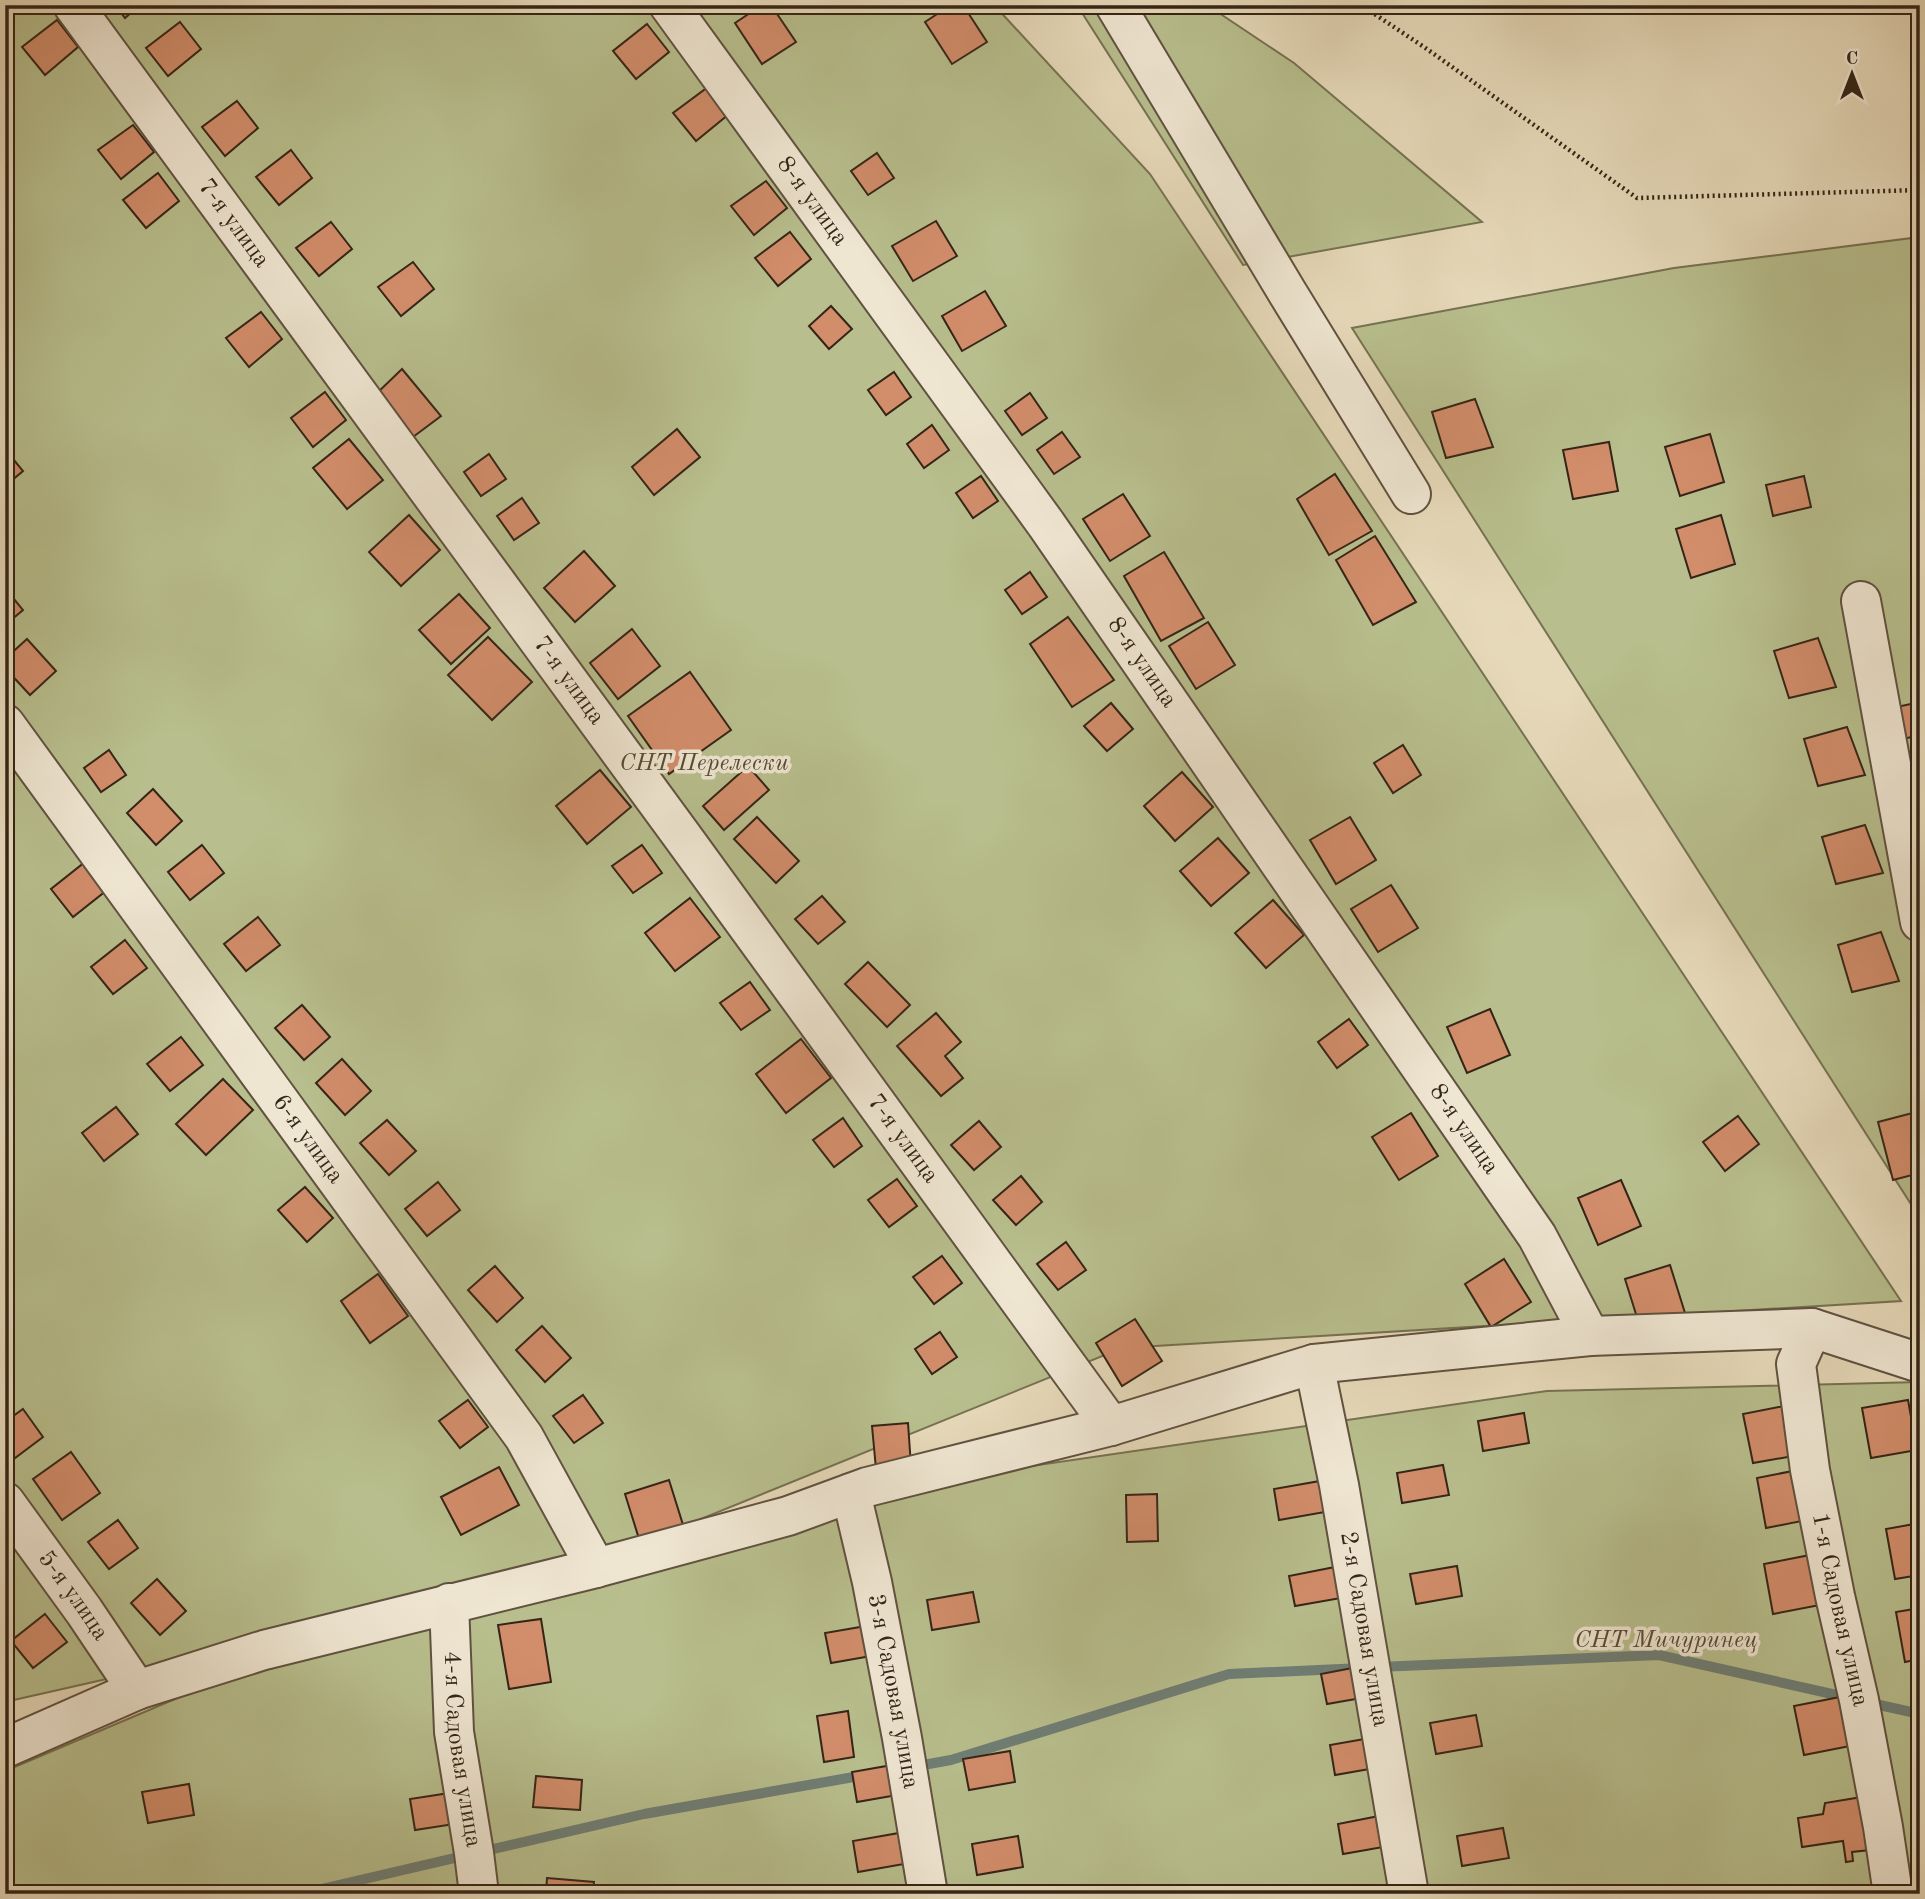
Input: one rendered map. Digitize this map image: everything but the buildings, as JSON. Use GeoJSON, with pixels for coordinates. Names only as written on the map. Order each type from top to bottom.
{"type":"FeatureCollection","features":[{"type":"Feature","properties":{"kind":"street","name":"7-я улица"},"geometry":{"type":"LineString","coordinates":[[73,5],[1111,1426]]}},
{"type":"Feature","properties":{"kind":"street","name":"8-я улица"},"geometry":{"type":"LineString","coordinates":[[669,5],[1070,558],[1537,1236],[1590,1336]]}},
{"type":"Feature","properties":{"kind":"street"},"geometry":{"type":"LineString","coordinates":[[1115,5],[1411,494]]}},
{"type":"Feature","properties":{"kind":"street"},"geometry":{"type":"LineString","coordinates":[[1861,601],[1920,922]]}},
{"type":"Feature","properties":{"kind":"street","name":"6-я улица"},"geometry":{"type":"LineString","coordinates":[[5,724],[524,1437],[596,1567]]}},
{"type":"Feature","properties":{"kind":"street"},"geometry":{"type":"LineString","coordinates":[[5,1748],[136,1690],[264,1650],[788,1516],[867,1487],[1111,1426],[1314,1364],[1590,1336],[1812,1328],[1920,1363]]}},
{"type":"Feature","properties":{"kind":"street","name":"1-я Садовая улица"},"geometry":{"type":"LineString","coordinates":[[1812,1328],[1796,1363],[1808,1457],[1835,1596],[1859,1700],[1893,1894]]}},
{"type":"Feature","properties":{"kind":"street","name":"2-я Садовая улица"},"geometry":{"type":"LineString","coordinates":[[1314,1364],[1339,1485],[1409,1894]]}},
{"type":"Feature","properties":{"kind":"street","name":"3-я Садовая улица"},"geometry":{"type":"LineString","coordinates":[[851,1493],[872,1582],[897,1712],[928,1894]]}},
{"type":"Feature","properties":{"kind":"street","name":"5-я улица"},"geometry":{"type":"LineString","coordinates":[[5,1502],[84,1611],[136,1690]]}},
{"type":"Feature","properties":{"kind":"street","name":"4-я Садовая улица"},"geometry":{"type":"LineString","coordinates":[[449,1603],[454,1732],[479,1894]]}},
{"type":"Feature","properties":{"kind":"path"},"geometry":{"type":"LineString","coordinates":[[1361,5],[1637,198],[1920,190]]}},
{"type":"Feature","properties":{"kind":"green space","name":"СНТ Перелески"},"geometry":{"type":"Polygon","coordinates":[[[5,5],[994,5],[1150,174],[1901,1301],[1122,1348],[558,1577],[5,1702],[5,5]]]}},
{"type":"Feature","properties":{"kind":"green space"},"geometry":{"type":"Polygon","coordinates":[[[1077,5],[1207,5],[1294,63],[1482,222],[1243,265],[1077,5]]]}},
{"type":"Feature","properties":{"kind":"green space"},"geometry":{"type":"Polygon","coordinates":[[[1920,237],[1920,1225],[1914,1209],[1352,328],[1674,268],[1920,237]]]}},
{"type":"Feature","properties":{"kind":"green space","name":"СНТ Мичуринец"},"geometry":{"type":"Polygon","coordinates":[[[1920,1382],[1920,1894],[5,1894],[5,1771],[253,1666],[991,1472],[1547,1391],[1920,1382]]]}},
{"type":"Feature","properties":{"kind":"waterway"},"geometry":{"type":"LineString","coordinates":[[1378,1667],[1659,1655],[1850,1698]]}},
{"type":"Feature","properties":{"kind":"waterway"},"geometry":{"type":"LineString","coordinates":[[912,1767],[951,1760],[1229,1674],[1362,1668]]}},
{"type":"Feature","properties":{"kind":"waterway"},"geometry":{"type":"LineString","coordinates":[[1866,1702],[1920,1714]]}},
{"type":"Feature","properties":{"kind":"waterway"},"geometry":{"type":"LineString","coordinates":[[300,1894],[644,1814],[865,1775]]}}]}
